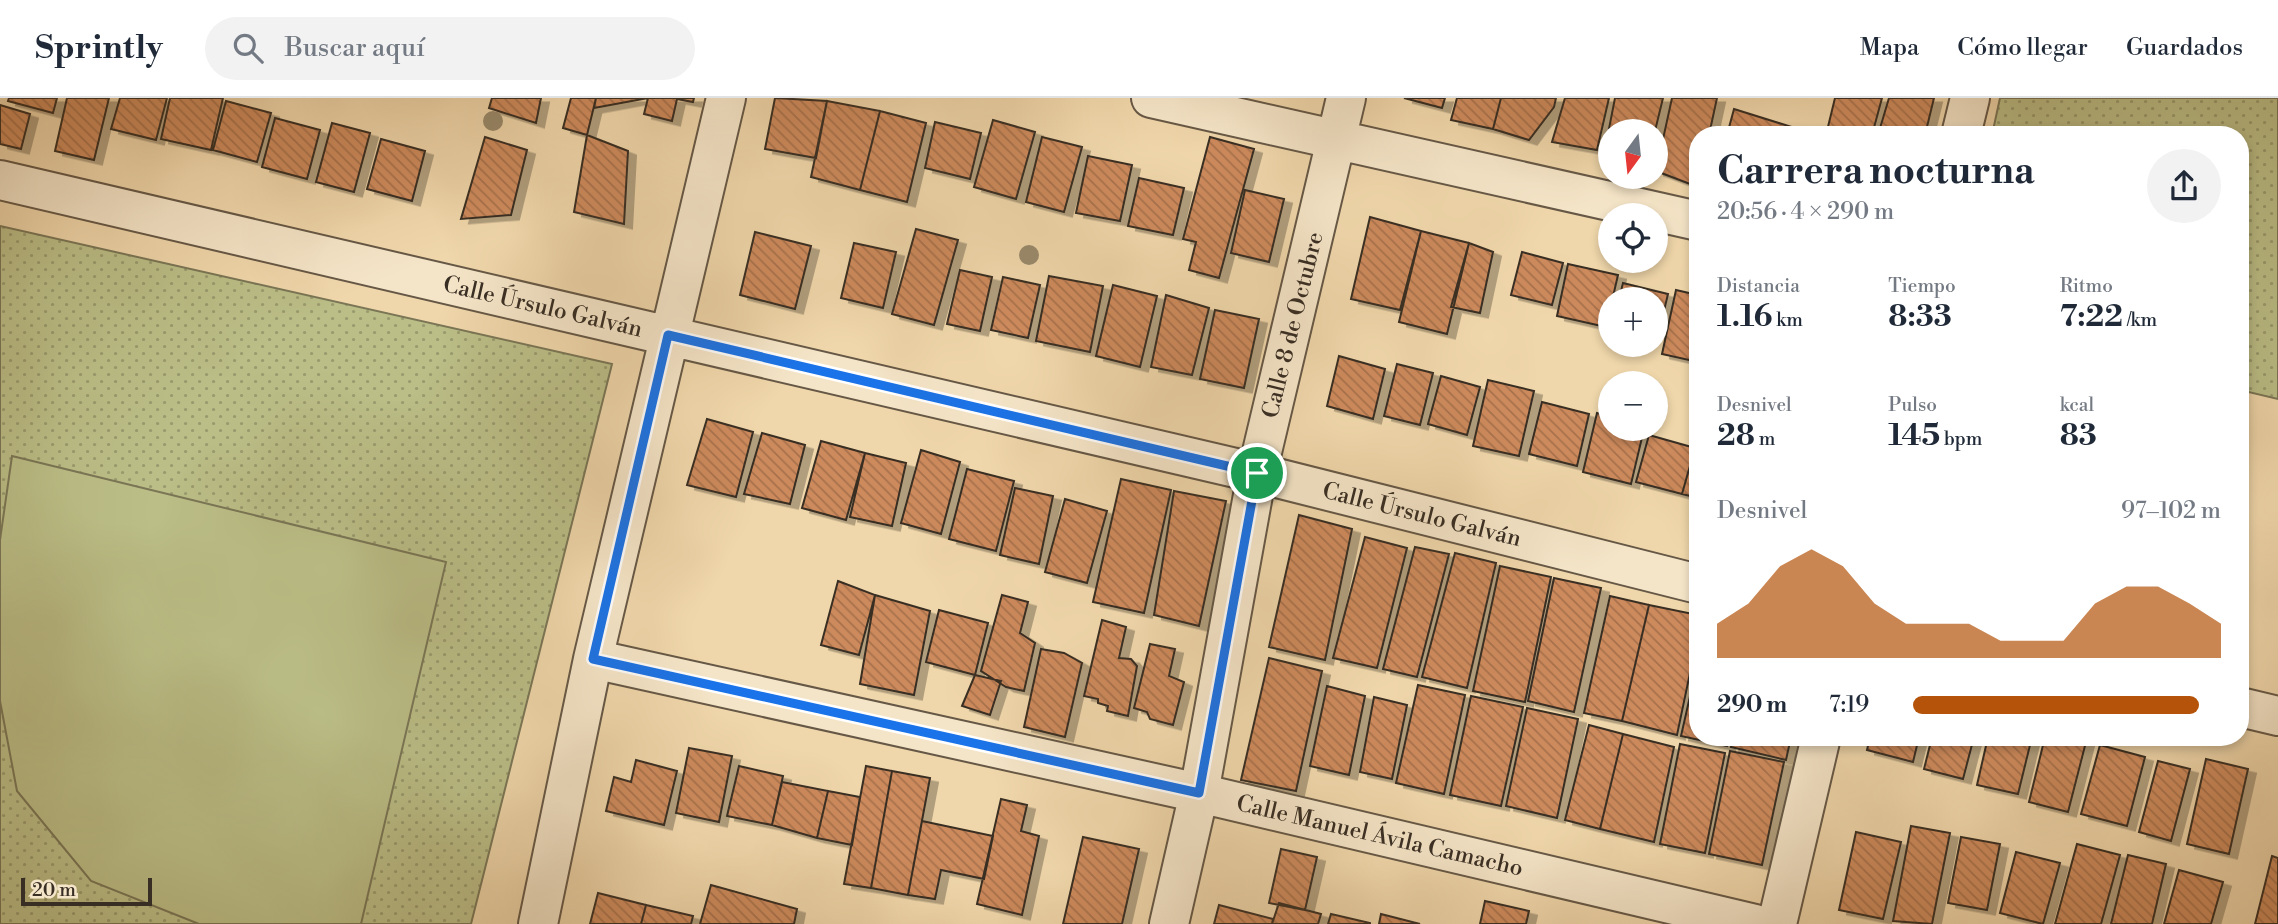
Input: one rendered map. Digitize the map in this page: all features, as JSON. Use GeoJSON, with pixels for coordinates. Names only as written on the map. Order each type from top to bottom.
{"type":"FeatureCollection","features":[{"type":"Feature","properties":{"kind":"street"},"geometry":{"type":"LineString","coordinates":[[538,924],[593,659],[726,98]]}},
{"type":"Feature","properties":{"kind":"street"},"geometry":{"type":"LineString","coordinates":[[1151,98],[1689,219]]}},
{"type":"Feature","properties":{"kind":"street","name":"Calle 8 de Octubre"},"geometry":{"type":"LineString","coordinates":[[1168,924],[1199,793],[1257,473],[1346,98]]}},
{"type":"Feature","properties":{"kind":"street"},"geometry":{"type":"LineString","coordinates":[[1963,126],[1970,98]]}},
{"type":"Feature","properties":{"kind":"street","name":"Calle Úrsulo Galván"},"geometry":{"type":"LineString","coordinates":[[0,180],[1257,473],[1689,582]]}},
{"type":"Feature","properties":{"kind":"street","name":"Calle Manuel Ávila Camacho"},"geometry":{"type":"LineString","coordinates":[[593,659],[1199,793],[1755,924]]}},
{"type":"Feature","properties":{"kind":"street"},"geometry":{"type":"LineString","coordinates":[[2249,709],[2278,716]]}},
{"type":"Feature","properties":{"kind":"street"},"geometry":{"type":"LineString","coordinates":[[1777,924],[1819,746]]}},
{"type":"Feature","properties":{"kind":"green space"},"geometry":{"type":"Polygon","coordinates":[[[2000,98],[2278,98],[2278,399],[2249,392],[2249,126],[1994,126],[2000,98]]]}},
{"type":"Feature","properties":{"kind":"green space"},"geometry":{"type":"Polygon","coordinates":[[[0,226],[612,364],[471,924],[0,924],[0,226]]]}},
{"type":"Feature","properties":{"kind":"green space"},"geometry":{"type":"Polygon","coordinates":[[[12,456],[446,562],[361,924],[199,924],[91,881],[17,791],[0,701],[0,540],[12,456]]]}},
{"type":"Feature","properties":{"kind":"building"},"geometry":{"type":"Polygon","coordinates":[[[9,98],[57,98],[53,113],[8,101],[9,98]]]}},
{"type":"Feature","properties":{"kind":"building"},"geometry":{"type":"Polygon","coordinates":[[[67,98],[109,98],[94,160],[55,151],[67,98]]]}},
{"type":"Feature","properties":{"kind":"building"},"geometry":{"type":"Polygon","coordinates":[[[120,98],[167,98],[156,140],[111,129],[120,98]]]}},
{"type":"Feature","properties":{"kind":"building"},"geometry":{"type":"Polygon","coordinates":[[[170,98],[223,98],[211,150],[161,139],[170,98]]]}},
{"type":"Feature","properties":{"kind":"building"},"geometry":{"type":"Polygon","coordinates":[[[492,98],[541,98],[536,123],[489,108],[492,98]]]}},
{"type":"Feature","properties":{"kind":"building"},"geometry":{"type":"Polygon","coordinates":[[[571,98],[596,98],[587,135],[563,128],[571,98]]]}},
{"type":"Feature","properties":{"kind":"building"},"geometry":{"type":"Polygon","coordinates":[[[596,98],[648,98],[594,108],[596,98]]]}},
{"type":"Feature","properties":{"kind":"building"},"geometry":{"type":"Polygon","coordinates":[[[648,98],[694,98],[693,102],[677,99],[672,121],[644,114],[648,98]]]}},
{"type":"Feature","properties":{"kind":"building"},"geometry":{"type":"Polygon","coordinates":[[[775,98],[827,101],[816,158],[765,149],[775,98]]]}},
{"type":"Feature","properties":{"kind":"building"},"geometry":{"type":"Polygon","coordinates":[[[1404,98],[1445,98],[1442,108],[1404,98]]]}},
{"type":"Feature","properties":{"kind":"building"},"geometry":{"type":"Polygon","coordinates":[[[1457,98],[1501,98],[1493,129],[1451,120],[1457,98]]]}},
{"type":"Feature","properties":{"kind":"building"},"geometry":{"type":"Polygon","coordinates":[[[1501,98],[1556,98],[1554,107],[1529,140],[1493,129],[1501,98]]]}},
{"type":"Feature","properties":{"kind":"building"},"geometry":{"type":"Polygon","coordinates":[[[1565,98],[1609,98],[1604,119],[1598,119],[1597,150],[1552,142],[1565,98]]]}},
{"type":"Feature","properties":{"kind":"building"},"geometry":{"type":"Polygon","coordinates":[[[1615,98],[1663,98],[1658,119],[1611,119],[1615,98]]]}},
{"type":"Feature","properties":{"kind":"building"},"geometry":{"type":"Polygon","coordinates":[[[1672,98],[1717,98],[1711,126],[1689,126],[1689,184],[1668,176],[1667,119],[1672,98]]]}},
{"type":"Feature","properties":{"kind":"building"},"geometry":{"type":"Polygon","coordinates":[[[1835,98],[1882,98],[1874,126],[1828,126],[1835,98]]]}},
{"type":"Feature","properties":{"kind":"building"},"geometry":{"type":"Polygon","coordinates":[[[1889,98],[1934,98],[1927,126],[1881,126],[1889,98]]]}},
{"type":"Feature","properties":{"kind":"building"},"geometry":{"type":"Polygon","coordinates":[[[226,101],[271,113],[257,162],[213,150],[226,101]]]}},
{"type":"Feature","properties":{"kind":"building"},"geometry":{"type":"Polygon","coordinates":[[[827,101],[880,111],[860,190],[811,177],[827,101]]]}},
{"type":"Feature","properties":{"kind":"building"},"geometry":{"type":"Polygon","coordinates":[[[0,105],[30,114],[21,149],[0,144],[0,105]]]}},
{"type":"Feature","properties":{"kind":"building"},"geometry":{"type":"Polygon","coordinates":[[[1734,109],[1789,126],[1729,126],[1734,109]]]}},
{"type":"Feature","properties":{"kind":"building"},"geometry":{"type":"Polygon","coordinates":[[[880,111],[926,123],[907,202],[860,190],[880,111]]]}},
{"type":"Feature","properties":{"kind":"building"},"geometry":{"type":"Polygon","coordinates":[[[275,118],[320,130],[307,179],[262,167],[275,118]]]}},
{"type":"Feature","properties":{"kind":"building"},"geometry":{"type":"Polygon","coordinates":[[[993,120],[1035,132],[1016,199],[974,187],[993,120]]]}},
{"type":"Feature","properties":{"kind":"building"},"geometry":{"type":"Polygon","coordinates":[[[935,122],[981,133],[970,179],[925,168],[935,122]]]}},
{"type":"Feature","properties":{"kind":"building"},"geometry":{"type":"Polygon","coordinates":[[[332,123],[370,133],[354,192],[316,182],[332,123]]]}},
{"type":"Feature","properties":{"kind":"building"},"geometry":{"type":"Polygon","coordinates":[[[587,135],[628,151],[624,224],[574,212],[587,135]]]}},
{"type":"Feature","properties":{"kind":"building"},"geometry":{"type":"Polygon","coordinates":[[[485,137],[527,150],[511,215],[461,219],[485,137]]]}},
{"type":"Feature","properties":{"kind":"building"},"geometry":{"type":"Polygon","coordinates":[[[1042,137],[1082,147],[1064,212],[1026,202],[1042,137]]]}},
{"type":"Feature","properties":{"kind":"building"},"geometry":{"type":"Polygon","coordinates":[[[1210,137],[1254,149],[1219,278],[1189,270],[1196,242],[1183,239],[1210,137]]]}},
{"type":"Feature","properties":{"kind":"building"},"geometry":{"type":"Polygon","coordinates":[[[381,139],[425,151],[412,201],[367,189],[381,139]]]}},
{"type":"Feature","properties":{"kind":"building"},"geometry":{"type":"Polygon","coordinates":[[[1088,156],[1132,165],[1120,221],[1076,213],[1088,156]]]}},
{"type":"Feature","properties":{"kind":"building"},"geometry":{"type":"Polygon","coordinates":[[[1139,178],[1184,188],[1173,235],[1128,226],[1139,178]]]}},
{"type":"Feature","properties":{"kind":"building"},"geometry":{"type":"Polygon","coordinates":[[[1245,190],[1284,199],[1269,262],[1231,253],[1245,190]]]}},
{"type":"Feature","properties":{"kind":"building"},"geometry":{"type":"Polygon","coordinates":[[[1370,217],[1421,231],[1400,310],[1351,299],[1370,217]]]}},
{"type":"Feature","properties":{"kind":"building"},"geometry":{"type":"Polygon","coordinates":[[[916,229],[958,240],[934,325],[892,314],[916,229]]]}},
{"type":"Feature","properties":{"kind":"building"},"geometry":{"type":"Polygon","coordinates":[[[1421,231],[1469,243],[1447,334],[1399,322],[1421,231]]]}},
{"type":"Feature","properties":{"kind":"building"},"geometry":{"type":"Polygon","coordinates":[[[755,232],[811,246],[795,309],[740,295],[755,232]]]}},
{"type":"Feature","properties":{"kind":"building"},"geometry":{"type":"Polygon","coordinates":[[[854,243],[896,252],[883,308],[841,298],[854,243]]]}},
{"type":"Feature","properties":{"kind":"building"},"geometry":{"type":"Polygon","coordinates":[[[1469,243],[1493,252],[1480,313],[1451,307],[1469,243]]]}},
{"type":"Feature","properties":{"kind":"building"},"geometry":{"type":"Polygon","coordinates":[[[1522,252],[1563,263],[1552,305],[1511,295],[1522,252]]]}},
{"type":"Feature","properties":{"kind":"building"},"geometry":{"type":"Polygon","coordinates":[[[1568,264],[1598,271],[1598,273],[1618,275],[1615,287],[1598,287],[1598,325],[1557,316],[1568,264]]]}},
{"type":"Feature","properties":{"kind":"building"},"geometry":{"type":"Polygon","coordinates":[[[960,270],[992,277],[980,331],[947,324],[960,270]]]}},
{"type":"Feature","properties":{"kind":"building"},"geometry":{"type":"Polygon","coordinates":[[[1049,276],[1103,286],[1090,352],[1036,341],[1049,276]]]}},
{"type":"Feature","properties":{"kind":"building"},"geometry":{"type":"Polygon","coordinates":[[[1003,277],[1040,285],[1028,338],[991,330],[1003,277]]]}},
{"type":"Feature","properties":{"kind":"building"},"geometry":{"type":"Polygon","coordinates":[[[1623,283],[1639,287],[1622,287],[1623,283]]]}},
{"type":"Feature","properties":{"kind":"building"},"geometry":{"type":"Polygon","coordinates":[[[1113,285],[1157,296],[1140,367],[1096,356],[1113,285]]]}},
{"type":"Feature","properties":{"kind":"building"},"geometry":{"type":"Polygon","coordinates":[[[1676,290],[1689,293],[1689,360],[1668,355],[1668,327],[1676,290]]]}},
{"type":"Feature","properties":{"kind":"building"},"geometry":{"type":"Polygon","coordinates":[[[1166,295],[1209,308],[1192,375],[1151,367],[1166,295]]]}},
{"type":"Feature","properties":{"kind":"building"},"geometry":{"type":"Polygon","coordinates":[[[1215,310],[1259,319],[1244,388],[1200,379],[1215,310]]]}},
{"type":"Feature","properties":{"kind":"building"},"geometry":{"type":"Polygon","coordinates":[[[1339,356],[1385,369],[1373,419],[1327,406],[1339,356]]]}},
{"type":"Feature","properties":{"kind":"building"},"geometry":{"type":"Polygon","coordinates":[[[1397,364],[1433,373],[1420,425],[1384,416],[1397,364]]]}},
{"type":"Feature","properties":{"kind":"building"},"geometry":{"type":"Polygon","coordinates":[[[1441,376],[1480,387],[1467,435],[1428,424],[1441,376]]]}},
{"type":"Feature","properties":{"kind":"building"},"geometry":{"type":"Polygon","coordinates":[[[1488,380],[1534,391],[1519,456],[1473,446],[1488,380]]]}},
{"type":"Feature","properties":{"kind":"building"},"geometry":{"type":"Polygon","coordinates":[[[1542,402],[1589,414],[1577,466],[1529,454],[1542,402]]]}},
{"type":"Feature","properties":{"kind":"building"},"geometry":{"type":"Polygon","coordinates":[[[1597,413],[1598,441],[1641,441],[1631,484],[1583,472],[1597,413]]]}},
{"type":"Feature","properties":{"kind":"building"},"geometry":{"type":"Polygon","coordinates":[[[707,419],[753,432],[736,497],[687,485],[707,419]]]}},
{"type":"Feature","properties":{"kind":"building"},"geometry":{"type":"Polygon","coordinates":[[[762,433],[805,445],[790,504],[744,494],[762,433]]]}},
{"type":"Feature","properties":{"kind":"building"},"geometry":{"type":"Polygon","coordinates":[[[1668,440],[1689,446],[1689,469],[1682,494],[1636,482],[1647,441],[1668,440]]]}},
{"type":"Feature","properties":{"kind":"building"},"geometry":{"type":"Polygon","coordinates":[[[821,441],[865,453],[846,520],[802,508],[821,441]]]}},
{"type":"Feature","properties":{"kind":"building"},"geometry":{"type":"Polygon","coordinates":[[[921,450],[960,462],[941,534],[901,523],[921,450]]]}},
{"type":"Feature","properties":{"kind":"building"},"geometry":{"type":"Polygon","coordinates":[[[865,453],[906,463],[892,526],[850,517],[865,453]]]}},
{"type":"Feature","properties":{"kind":"building"},"geometry":{"type":"Polygon","coordinates":[[[967,469],[1014,481],[996,551],[949,539],[967,469]]]}},
{"type":"Feature","properties":{"kind":"building"},"geometry":{"type":"Polygon","coordinates":[[[1689,469],[1689,496],[1682,494],[1689,469]]]}},
{"type":"Feature","properties":{"kind":"building"},"geometry":{"type":"Polygon","coordinates":[[[1121,479],[1171,490],[1144,613],[1093,602],[1121,479]]]}},
{"type":"Feature","properties":{"kind":"building"},"geometry":{"type":"Polygon","coordinates":[[[1015,488],[1053,496],[1039,564],[1000,555],[1015,488]]]}},
{"type":"Feature","properties":{"kind":"building"},"geometry":{"type":"Polygon","coordinates":[[[1174,491],[1226,501],[1199,626],[1154,615],[1174,491]]]}},
{"type":"Feature","properties":{"kind":"building"},"geometry":{"type":"Polygon","coordinates":[[[1065,499],[1107,511],[1087,583],[1045,572],[1065,499]]]}},
{"type":"Feature","properties":{"kind":"building"},"geometry":{"type":"Polygon","coordinates":[[[1299,515],[1352,529],[1325,660],[1269,647],[1299,515]]]}},
{"type":"Feature","properties":{"kind":"building"},"geometry":{"type":"Polygon","coordinates":[[[1365,537],[1407,548],[1377,668],[1333,658],[1365,537]]]}},
{"type":"Feature","properties":{"kind":"building"},"geometry":{"type":"Polygon","coordinates":[[[1415,547],[1449,554],[1417,677],[1383,669],[1415,547]]]}},
{"type":"Feature","properties":{"kind":"building"},"geometry":{"type":"Polygon","coordinates":[[[1455,553],[1496,563],[1467,688],[1422,677],[1455,553]]]}},
{"type":"Feature","properties":{"kind":"building"},"geometry":{"type":"Polygon","coordinates":[[[1500,566],[1551,577],[1525,702],[1473,691],[1500,566]]]}},
{"type":"Feature","properties":{"kind":"building"},"geometry":{"type":"Polygon","coordinates":[[[1554,578],[1601,588],[1574,712],[1528,701],[1554,578]]]}},
{"type":"Feature","properties":{"kind":"building"},"geometry":{"type":"Polygon","coordinates":[[[838,581],[875,595],[859,655],[821,645],[838,581]]]}},
{"type":"Feature","properties":{"kind":"building"},"geometry":{"type":"Polygon","coordinates":[[[875,595],[930,611],[914,695],[860,684],[875,595]]]}},
{"type":"Feature","properties":{"kind":"building"},"geometry":{"type":"Polygon","coordinates":[[[1002,595],[1028,602],[1020,633],[1035,643],[1024,691],[1006,687],[981,671],[1002,595]]]}},
{"type":"Feature","properties":{"kind":"building"},"geometry":{"type":"Polygon","coordinates":[[[1610,596],[1649,605],[1622,721],[1584,713],[1610,596]]]}},
{"type":"Feature","properties":{"kind":"building"},"geometry":{"type":"Polygon","coordinates":[[[1649,605],[1689,613],[1689,678],[1677,735],[1622,721],[1649,605]]]}},
{"type":"Feature","properties":{"kind":"building"},"geometry":{"type":"Polygon","coordinates":[[[939,610],[988,623],[975,675],[926,662],[939,610]]]}},
{"type":"Feature","properties":{"kind":"building"},"geometry":{"type":"Polygon","coordinates":[[[1102,620],[1126,627],[1119,658],[1131,659],[1137,666],[1128,716],[1107,711],[1108,706],[1098,703],[1098,699],[1084,696],[1102,620]]]}},
{"type":"Feature","properties":{"kind":"building"},"geometry":{"type":"Polygon","coordinates":[[[1150,644],[1175,649],[1169,676],[1184,682],[1173,725],[1150,719],[1147,712],[1134,708],[1150,644]]]}},
{"type":"Feature","properties":{"kind":"building"},"geometry":{"type":"Polygon","coordinates":[[[1041,649],[1064,653],[1082,663],[1065,737],[1024,727],[1041,649]]]}},
{"type":"Feature","properties":{"kind":"building"},"geometry":{"type":"Polygon","coordinates":[[[1269,658],[1322,671],[1296,791],[1241,780],[1269,658]]]}},
{"type":"Feature","properties":{"kind":"building"},"geometry":{"type":"Polygon","coordinates":[[[975,675],[1001,681],[990,715],[962,706],[975,675]]]}},
{"type":"Feature","properties":{"kind":"building"},"geometry":{"type":"Polygon","coordinates":[[[1418,685],[1465,695],[1444,794],[1396,783],[1418,685]]]}},
{"type":"Feature","properties":{"kind":"building"},"geometry":{"type":"Polygon","coordinates":[[[1327,686],[1365,696],[1349,775],[1310,766],[1327,686]]]}},
{"type":"Feature","properties":{"kind":"building"},"geometry":{"type":"Polygon","coordinates":[[[1471,696],[1523,707],[1501,806],[1450,795],[1471,696]]]}},
{"type":"Feature","properties":{"kind":"building"},"geometry":{"type":"Polygon","coordinates":[[[1374,697],[1407,705],[1392,779],[1360,772],[1374,697]]]}},
{"type":"Feature","properties":{"kind":"building"},"geometry":{"type":"Polygon","coordinates":[[[1689,701],[1689,738],[1681,736],[1689,701]]]}},
{"type":"Feature","properties":{"kind":"building"},"geometry":{"type":"Polygon","coordinates":[[[1527,708],[1578,719],[1557,818],[1506,806],[1527,708]]]}},
{"type":"Feature","properties":{"kind":"building"},"geometry":{"type":"Polygon","coordinates":[[[1589,725],[1623,734],[1600,829],[1565,820],[1589,725]]]}},
{"type":"Feature","properties":{"kind":"building"},"geometry":{"type":"Polygon","coordinates":[[[1623,734],[1674,747],[1654,842],[1600,829],[1623,734]]]}},
{"type":"Feature","properties":{"kind":"building"},"geometry":{"type":"Polygon","coordinates":[[[1680,744],[1725,753],[1705,853],[1660,844],[1680,744]]]}},
{"type":"Feature","properties":{"kind":"building"},"geometry":{"type":"Polygon","coordinates":[[[1731,746],[1789,746],[1786,760],[1731,746]]]}},
{"type":"Feature","properties":{"kind":"building"},"geometry":{"type":"Polygon","coordinates":[[[1868,746],[1917,746],[1913,762],[1867,750],[1868,746]]]}},
{"type":"Feature","properties":{"kind":"building"},"geometry":{"type":"Polygon","coordinates":[[[1930,746],[1972,746],[1963,779],[1924,769],[1930,746]]]}},
{"type":"Feature","properties":{"kind":"building"},"geometry":{"type":"Polygon","coordinates":[[[1986,746],[2030,746],[2018,794],[1977,785],[1986,746]]]}},
{"type":"Feature","properties":{"kind":"building"},"geometry":{"type":"Polygon","coordinates":[[[2043,746],[2085,746],[2068,812],[2029,802],[2043,746]]]}},
{"type":"Feature","properties":{"kind":"building"},"geometry":{"type":"Polygon","coordinates":[[[2100,746],[2145,757],[2127,826],[2081,814],[2100,746]]]}},
{"type":"Feature","properties":{"kind":"building"},"geometry":{"type":"Polygon","coordinates":[[[689,748],[732,756],[719,822],[676,813],[689,748]]]}},
{"type":"Feature","properties":{"kind":"building"},"geometry":{"type":"Polygon","coordinates":[[[1730,751],[1784,762],[1762,865],[1709,854],[1730,751]]]}},
{"type":"Feature","properties":{"kind":"building"},"geometry":{"type":"Polygon","coordinates":[[[2206,759],[2248,769],[2229,854],[2187,844],[2206,759]]]}},
{"type":"Feature","properties":{"kind":"building"},"geometry":{"type":"Polygon","coordinates":[[[636,760],[677,771],[664,825],[606,811],[614,777],[631,782],[636,760]]]}},
{"type":"Feature","properties":{"kind":"building"},"geometry":{"type":"Polygon","coordinates":[[[2158,761],[2190,769],[2171,841],[2139,832],[2158,761]]]}},
{"type":"Feature","properties":{"kind":"building"},"geometry":{"type":"Polygon","coordinates":[[[739,766],[783,776],[772,825],[727,816],[739,766]]]}},
{"type":"Feature","properties":{"kind":"building"},"geometry":{"type":"Polygon","coordinates":[[[866,766],[892,771],[871,888],[844,884],[866,766]]]}},
{"type":"Feature","properties":{"kind":"building"},"geometry":{"type":"Polygon","coordinates":[[[892,771],[930,778],[908,895],[871,888],[892,771]]]}},
{"type":"Feature","properties":{"kind":"building"},"geometry":{"type":"Polygon","coordinates":[[[782,782],[828,791],[817,838],[772,825],[782,782]]]}},
{"type":"Feature","properties":{"kind":"building"},"geometry":{"type":"Polygon","coordinates":[[[828,791],[860,797],[852,845],[817,838],[828,791]]]}},
{"type":"Feature","properties":{"kind":"building"},"geometry":{"type":"Polygon","coordinates":[[[1001,799],[1027,805],[1021,831],[1039,836],[1022,915],[977,904],[1001,799]]]}},
{"type":"Feature","properties":{"kind":"building"},"geometry":{"type":"Polygon","coordinates":[[[922,821],[993,836],[984,879],[941,870],[935,899],[908,895],[922,821]]]}},
{"type":"Feature","properties":{"kind":"building"},"geometry":{"type":"Polygon","coordinates":[[[1911,826],[1950,833],[1932,924],[1893,921],[1911,826]]]}},
{"type":"Feature","properties":{"kind":"building"},"geometry":{"type":"Polygon","coordinates":[[[1856,832],[1901,842],[1883,919],[1839,910],[1856,832]]]}},
{"type":"Feature","properties":{"kind":"building"},"geometry":{"type":"Polygon","coordinates":[[[1083,837],[1139,849],[1122,924],[1063,924],[1083,837]]]}},
{"type":"Feature","properties":{"kind":"building"},"geometry":{"type":"Polygon","coordinates":[[[1961,837],[2000,844],[1987,910],[1948,903],[1961,837]]]}},
{"type":"Feature","properties":{"kind":"building"},"geometry":{"type":"Polygon","coordinates":[[[2077,844],[2120,855],[2101,924],[2055,924],[2077,844]]]}},
{"type":"Feature","properties":{"kind":"building"},"geometry":{"type":"Polygon","coordinates":[[[1281,849],[1317,857],[1305,910],[1269,903],[1281,849]]]}},
{"type":"Feature","properties":{"kind":"building"},"geometry":{"type":"Polygon","coordinates":[[[2016,852],[2060,863],[2043,924],[2000,913],[2016,852]]]}},
{"type":"Feature","properties":{"kind":"building"},"geometry":{"type":"Polygon","coordinates":[[[2128,855],[2166,864],[2152,924],[2111,924],[2128,855]]]}},
{"type":"Feature","properties":{"kind":"building"},"geometry":{"type":"Polygon","coordinates":[[[2272,856],[2278,858],[2278,924],[2255,924],[2272,856]]]}},
{"type":"Feature","properties":{"kind":"building"},"geometry":{"type":"Polygon","coordinates":[[[2179,870],[2223,882],[2211,924],[2164,924],[2179,870]]]}},
{"type":"Feature","properties":{"kind":"building"},"geometry":{"type":"Polygon","coordinates":[[[711,885],[797,909],[794,924],[700,924],[711,885]]]}},
{"type":"Feature","properties":{"kind":"building"},"geometry":{"type":"Polygon","coordinates":[[[598,893],[646,905],[641,924],[590,924],[598,893]]]}},
{"type":"Feature","properties":{"kind":"building"},"geometry":{"type":"Polygon","coordinates":[[[1485,901],[1529,911],[1526,924],[1480,924],[1485,901]]]}},
{"type":"Feature","properties":{"kind":"building"},"geometry":{"type":"Polygon","coordinates":[[[1279,903],[1321,914],[1318,924],[1272,924],[1279,903]]]}},
{"type":"Feature","properties":{"kind":"building"},"geometry":{"type":"Polygon","coordinates":[[[646,905],[693,916],[691,924],[641,924],[646,905]]]}},
{"type":"Feature","properties":{"kind":"building"},"geometry":{"type":"Polygon","coordinates":[[[1219,905],[1273,919],[1272,924],[1214,924],[1219,905]]]}},
{"type":"Feature","properties":{"kind":"building"},"geometry":{"type":"Polygon","coordinates":[[[1331,914],[1370,923],[1370,924],[1328,924],[1331,914]]]}},
{"type":"Feature","properties":{"kind":"building"},"geometry":{"type":"Polygon","coordinates":[[[1381,914],[1420,924],[1379,924],[1381,914]]]}},
{"type":"Feature","properties":{"kind":"route"},"geometry":{"type":"LineString","coordinates":[[668,335],[1257,473],[1199,793],[593,659],[668,335]]}}]}
